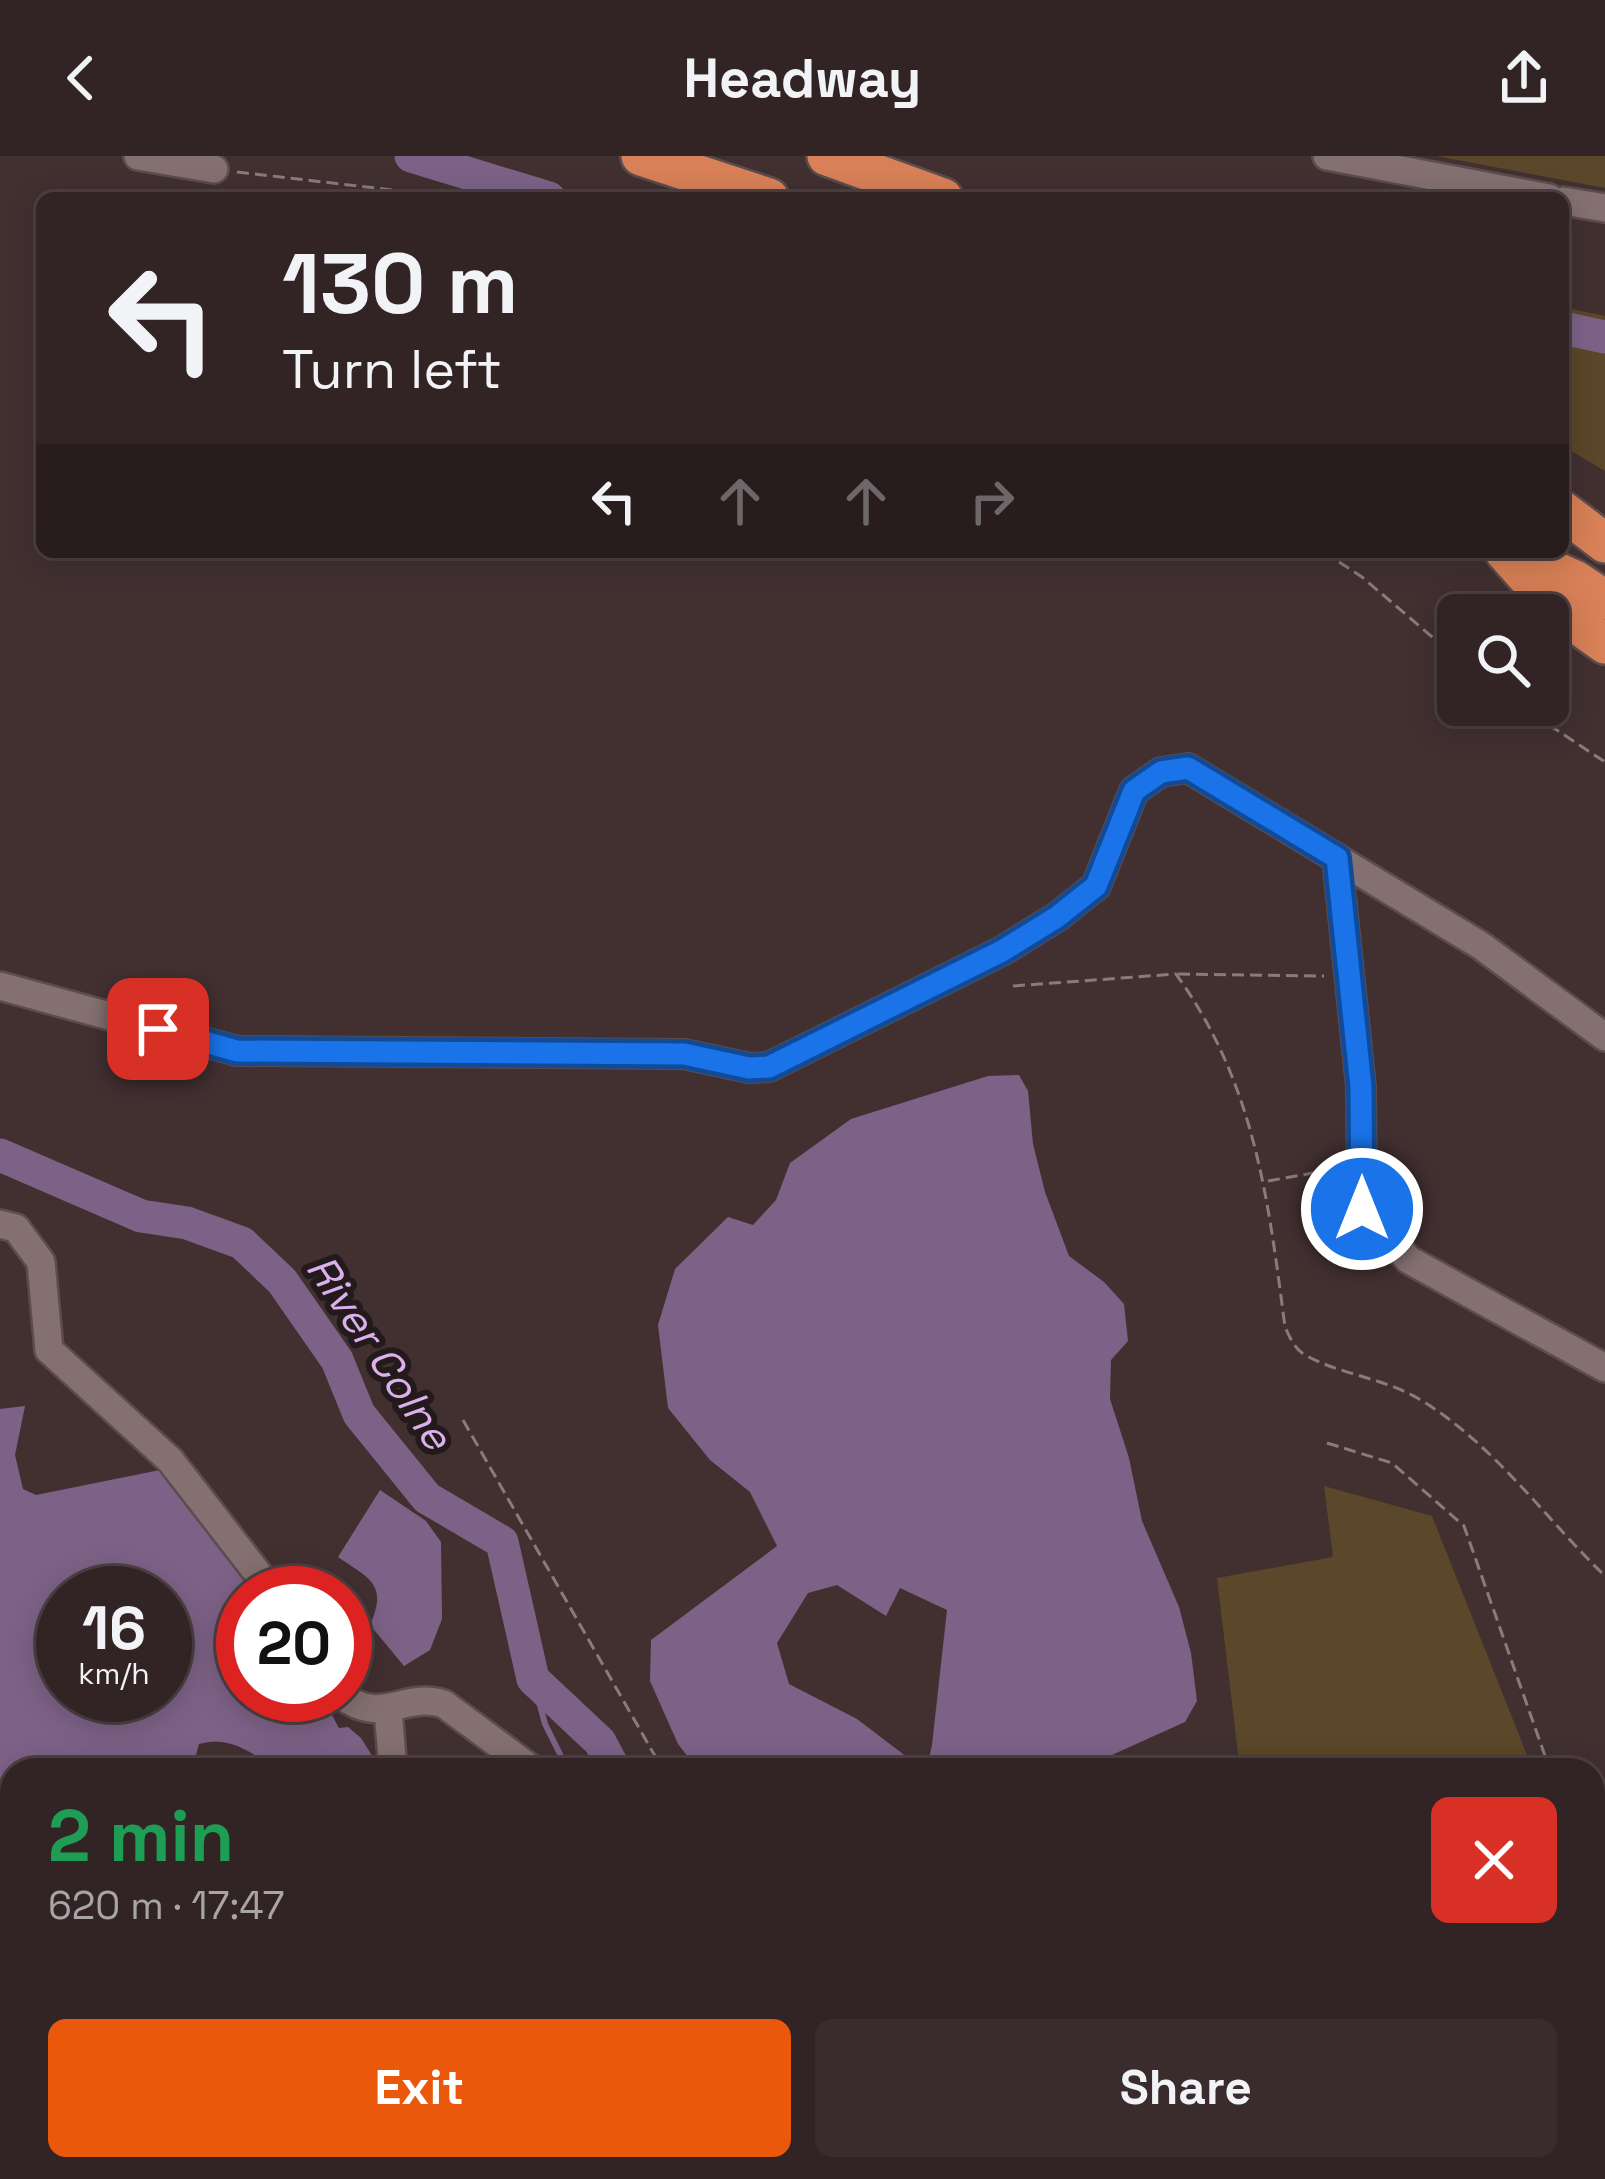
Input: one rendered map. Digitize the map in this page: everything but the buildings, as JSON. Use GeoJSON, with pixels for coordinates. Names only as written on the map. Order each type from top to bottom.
{"type":"FeatureCollection","features":[{"type":"Feature","properties":{"kind":"highway"},"geometry":{"type":"LineString","coordinates":[[640,156],[751,192]]}},
{"type":"Feature","properties":{"kind":"highway"},"geometry":{"type":"LineString","coordinates":[[827,156],[926,192]]}},
{"type":"Feature","properties":{"kind":"highway"},"geometry":{"type":"LineString","coordinates":[[1569,499],[1605,508]]}},
{"type":"Feature","properties":{"kind":"highway"},"geometry":{"type":"LineString","coordinates":[[1569,516],[1605,543]]}},
{"type":"Feature","properties":{"kind":"highway"},"geometry":{"type":"LineString","coordinates":[[1513,558],[1556,609],[1605,644]]}},
{"type":"Feature","properties":{"kind":"highway"},"geometry":{"type":"LineString","coordinates":[[1522,558],[1575,580],[1605,600]]}},
{"type":"Feature","properties":{"kind":"lane"},"geometry":{"type":"LineString","coordinates":[[138,156],[214,170]]}},
{"type":"Feature","properties":{"kind":"lane"},"geometry":{"type":"LineString","coordinates":[[1327,156],[1517,192]]}},
{"type":"Feature","properties":{"kind":"lane"},"geometry":{"type":"LineString","coordinates":[[1569,202],[1605,208]]}},
{"type":"Feature","properties":{"kind":"lane"},"geometry":{"type":"LineString","coordinates":[[0,986],[237,1051],[684,1054],[749,1068],[769,1067],[1002,951],[1057,917],[1096,886],[1134,791],[1161,772],[1188,768],[1480,945],[1605,1037]]}},
{"type":"Feature","properties":{"kind":"lane"},"geometry":{"type":"LineString","coordinates":[[1337,858],[1361,1087],[1362,1209],[1409,1260],[1596,1364],[1605,1335]]}},
{"type":"Feature","properties":{"kind":"lane"},"geometry":{"type":"LineString","coordinates":[[0,1224],[16,1228],[41,1262],[49,1350],[170,1460],[252,1566]]}},
{"type":"Feature","properties":{"kind":"lane"},"geometry":{"type":"LineString","coordinates":[[372,1710],[426,1699],[444,1704],[516,1758]]}},
{"type":"Feature","properties":{"kind":"lane"},"geometry":{"type":"LineString","coordinates":[[388,1710],[392,1758]]}},
{"type":"Feature","properties":{"kind":"path"},"geometry":{"type":"LineString","coordinates":[[214,170],[409,192]]}},
{"type":"Feature","properties":{"kind":"path"},"geometry":{"type":"LineString","coordinates":[[1333,558],[1437,641]]}},
{"type":"Feature","properties":{"kind":"path"},"geometry":{"type":"LineString","coordinates":[[1551,726],[1605,762]]}},
{"type":"Feature","properties":{"kind":"path"},"geometry":{"type":"LineString","coordinates":[[1176,974],[1203,1012],[1241,1099],[1266,1182],[1285,1327],[1294,1346],[1306,1356],[1418,1398],[1472,1438],[1605,1576]]}},
{"type":"Feature","properties":{"kind":"path"},"geometry":{"type":"LineString","coordinates":[[1013,986],[1176,974],[1349,976]]}},
{"type":"Feature","properties":{"kind":"path"},"geometry":{"type":"LineString","coordinates":[[1266,1182],[1362,1164]]}},
{"type":"Feature","properties":{"kind":"path"},"geometry":{"type":"LineString","coordinates":[[463,1420],[656,1758]]}},
{"type":"Feature","properties":{"kind":"path"},"geometry":{"type":"LineString","coordinates":[[1327,1442],[1392,1463],[1464,1526],[1546,1758]]}},
{"type":"Feature","properties":{"kind":"shaded area"},"geometry":{"type":"Polygon","coordinates":[[[1436,156],[1605,156],[1605,188],[1436,156]]]}},
{"type":"Feature","properties":{"kind":"shaded area"},"geometry":{"type":"Polygon","coordinates":[[[1569,308],[1605,316],[1605,471],[1569,450],[1569,308]]]}},
{"type":"Feature","properties":{"kind":"shaded area"},"geometry":{"type":"Polygon","coordinates":[[[1019,1075],[1028,1091],[1033,1144],[1045,1192],[1069,1256],[1124,1304],[1128,1341],[1111,1360],[1110,1399],[1142,1521],[1179,1607],[1197,1701],[1185,1722],[1105,1758],[929,1758],[947,1610],[900,1588],[886,1616],[837,1585],[808,1593],[777,1643],[789,1684],[857,1719],[908,1758],[689,1758],[650,1681],[651,1640],[777,1546],[750,1492],[710,1460],[668,1408],[658,1325],[675,1269],[728,1217],[753,1225],[776,1200],[790,1163],[851,1119],[988,1076],[1019,1075]]]}},
{"type":"Feature","properties":{"kind":"shaded area"},"geometry":{"type":"Polygon","coordinates":[[[25,1406],[15,1455],[23,1489],[36,1495],[165,1469],[242,1566],[216,1566],[216,1722],[336,1722],[361,1738],[374,1758],[260,1758],[236,1746],[213,1742],[199,1744],[195,1758],[0,1758],[0,1409],[25,1406]]]}},
{"type":"Feature","properties":{"kind":"shaded area"},"geometry":{"type":"Polygon","coordinates":[[[1324,1486],[1432,1516],[1528,1758],[1239,1758],[1217,1578],[1333,1557],[1324,1486]]]}},
{"type":"Feature","properties":{"kind":"shaded area"},"geometry":{"type":"Polygon","coordinates":[[[380,1490],[426,1521],[441,1542],[442,1619],[430,1650],[404,1666],[372,1627],[377,1600],[372,1566],[352,1566],[338,1557],[380,1490]]]}},
{"type":"Feature","properties":{"kind":"waterway"},"geometry":{"type":"LineString","coordinates":[[411,156],[529,192]]}},
{"type":"Feature","properties":{"kind":"waterway"},"geometry":{"type":"LineString","coordinates":[[1569,329],[1605,337]]}},
{"type":"Feature","properties":{"kind":"waterway","name":"River Colne"},"geometry":{"type":"LineString","coordinates":[[0,1155],[141,1216],[187,1223],[242,1243],[282,1281],[337,1360],[359,1414],[427,1498],[502,1542],[533,1679],[600,1742],[609,1758]]}},
{"type":"Feature","properties":{"kind":"waterway"},"geometry":{"type":"LineString","coordinates":[[533,1679],[545,1724],[562,1758]]}},
{"type":"Feature","properties":{"kind":"route"},"geometry":{"type":"LineString","coordinates":[[158,1029],[237,1051],[684,1054],[749,1068],[769,1067],[1002,951],[1057,917],[1096,886],[1134,791],[1161,772],[1188,768],[1337,858],[1361,1087],[1362,1209]]}}]}
